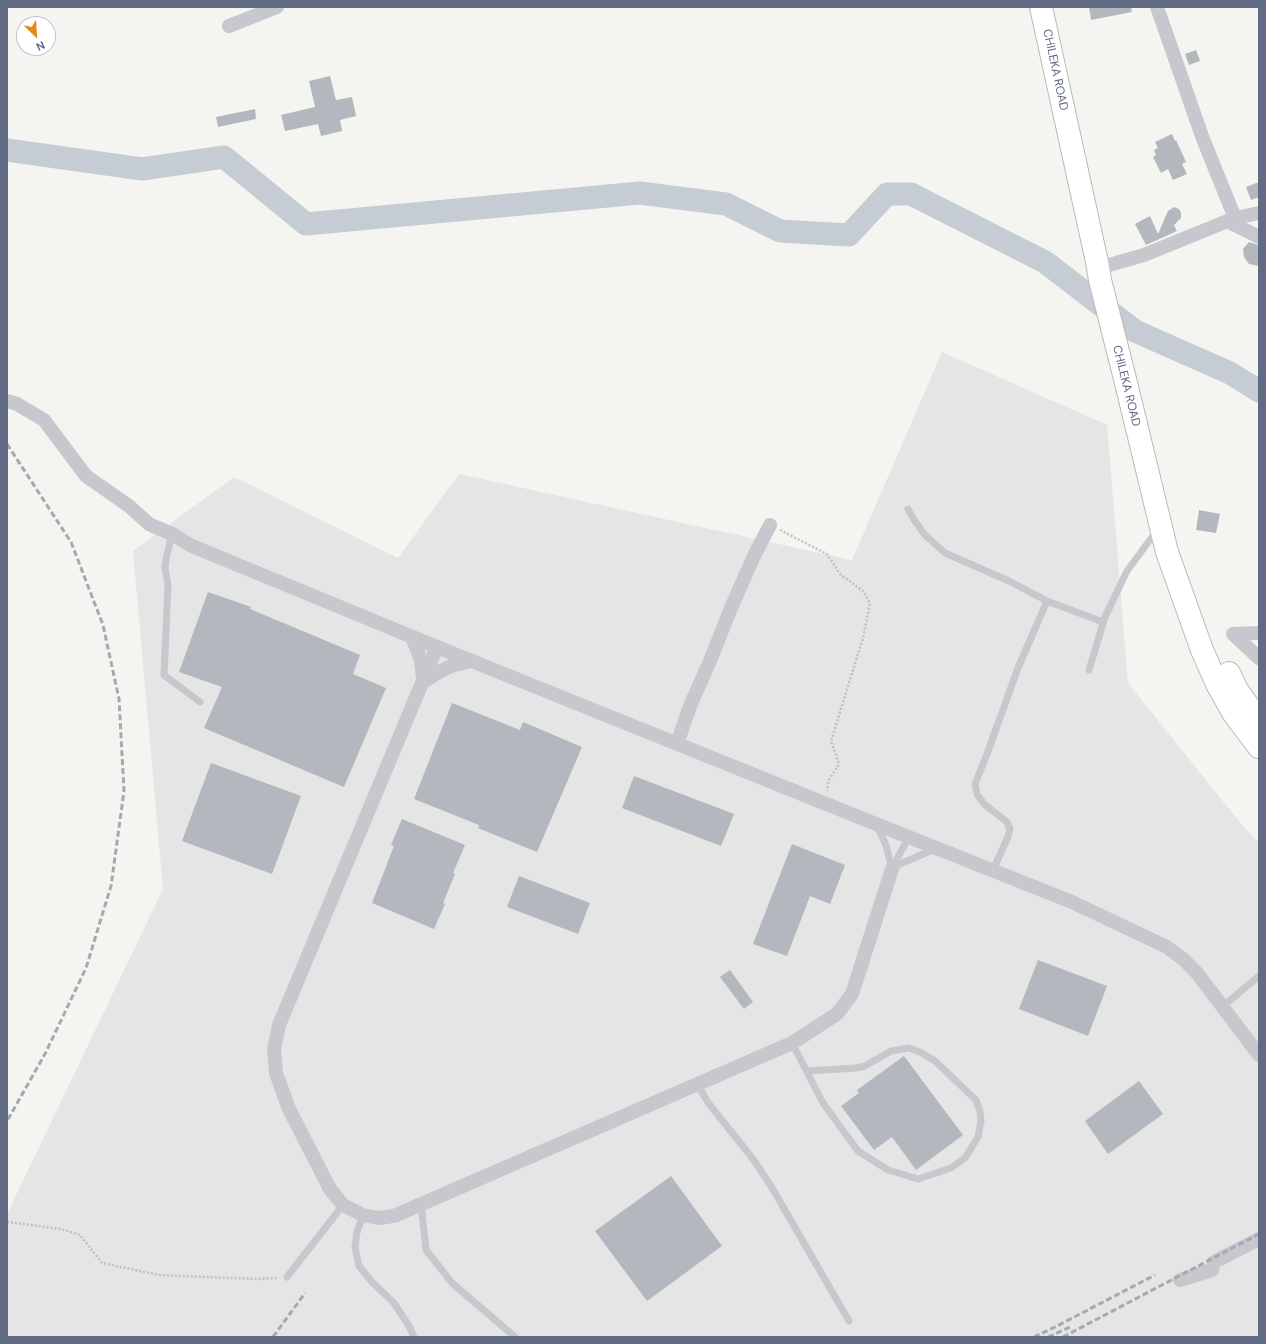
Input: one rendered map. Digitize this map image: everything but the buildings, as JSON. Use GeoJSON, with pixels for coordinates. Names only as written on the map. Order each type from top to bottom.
{"type":"FeatureCollection","features":[{"type":"Feature","properties":{"kind":"highway","name":"CHILEKA ROAD"},"geometry":{"type":"LineString","coordinates":[[1041,7],[1096,254],[1108,277]]}},
{"type":"Feature","properties":{"kind":"highway","name":"CHILEKA ROAD"},"geometry":{"type":"LineString","coordinates":[[1053,7],[1108,277],[1127,387],[1167,552],[1202,650],[1217,684],[1234,714],[1259,748]]}},
{"type":"Feature","properties":{"kind":"highway"},"geometry":{"type":"LineString","coordinates":[[1118,331],[1140,385],[1179,544],[1199,603],[1210,632],[1237,690],[1259,721]]}},
{"type":"Feature","properties":{"kind":"street"},"geometry":{"type":"LineString","coordinates":[[229,26],[277,7]]}},
{"type":"Feature","properties":{"kind":"street"},"geometry":{"type":"LineString","coordinates":[[1157,7],[1231,219],[1259,237]]}},
{"type":"Feature","properties":{"kind":"street"},"geometry":{"type":"LineString","coordinates":[[1108,277],[1144,256],[1231,219],[1259,213]]}},
{"type":"Feature","properties":{"kind":"street"},"geometry":{"type":"LineString","coordinates":[[7,401],[17,404],[44,420],[86,476],[129,506],[149,524],[172,534],[192,546],[471,661],[1072,902],[1167,947],[1183,959],[1197,973],[1259,1055]]}},
{"type":"Feature","properties":{"kind":"street"},"geometry":{"type":"LineString","coordinates":[[677,744],[690,706],[731,608],[754,556],[770,525]]}},
{"type":"Feature","properties":{"kind":"street"},"geometry":{"type":"LineString","coordinates":[[1259,633],[1233,634],[1259,658]]}},
{"type":"Feature","properties":{"kind":"street"},"geometry":{"type":"LineString","coordinates":[[412,637],[421,660],[423,682]]}},
{"type":"Feature","properties":{"kind":"street"},"geometry":{"type":"LineString","coordinates":[[437,647],[279,1025],[274,1049],[276,1073],[289,1109],[330,1189],[343,1205],[363,1215],[378,1218],[394,1216],[792,1043],[837,1014],[852,994],[892,869]]}},
{"type":"Feature","properties":{"kind":"street"},"geometry":{"type":"LineString","coordinates":[[423,682],[444,669],[471,661]]}},
{"type":"Feature","properties":{"kind":"street"},"geometry":{"type":"LineString","coordinates":[[1180,1280],[1212,1270],[1214,1262],[1259,1239]]}},
{"type":"Feature","properties":{"kind":"lane"},"geometry":{"type":"LineString","coordinates":[[908,509],[925,535],[945,553],[1010,581],[1047,601],[1104,622]]}},
{"type":"Feature","properties":{"kind":"lane"},"geometry":{"type":"LineString","coordinates":[[1089,670],[1104,622],[1127,571],[1160,526]]}},
{"type":"Feature","properties":{"kind":"lane"},"geometry":{"type":"LineString","coordinates":[[172,534],[166,564],[168,585],[164,675],[200,702]]}},
{"type":"Feature","properties":{"kind":"lane"},"geometry":{"type":"LineString","coordinates":[[993,870],[1008,837],[1010,829],[1007,822],[984,804],[977,794],[975,784],[1018,668],[1047,601]]}},
{"type":"Feature","properties":{"kind":"lane"},"geometry":{"type":"LineString","coordinates":[[876,824],[886,845],[892,869]]}},
{"type":"Feature","properties":{"kind":"lane"},"geometry":{"type":"LineString","coordinates":[[892,869],[909,837]]}},
{"type":"Feature","properties":{"kind":"lane"},"geometry":{"type":"LineString","coordinates":[[892,869],[913,858],[938,848]]}},
{"type":"Feature","properties":{"kind":"lane"},"geometry":{"type":"LineString","coordinates":[[1222,1007],[1259,976]]}},
{"type":"Feature","properties":{"kind":"lane"},"geometry":{"type":"LineString","coordinates":[[792,1043],[823,1103],[858,1151],[888,1170],[918,1179],[951,1168],[965,1158],[978,1137],[981,1121],[980,1111],[976,1100],[935,1060],[920,1052],[909,1048],[891,1051],[865,1066],[856,1068],[807,1071]]}},
{"type":"Feature","properties":{"kind":"lane"},"geometry":{"type":"LineString","coordinates":[[696,1084],[709,1104],[754,1159],[849,1321]]}},
{"type":"Feature","properties":{"kind":"lane"},"geometry":{"type":"LineString","coordinates":[[421,1204],[426,1250],[452,1282],[517,1337]]}},
{"type":"Feature","properties":{"kind":"lane"},"geometry":{"type":"LineString","coordinates":[[287,1277],[343,1205]]}},
{"type":"Feature","properties":{"kind":"lane"},"geometry":{"type":"LineString","coordinates":[[363,1215],[357,1232],[355,1247],[359,1266],[372,1282],[394,1303],[409,1326],[414,1337]]}},
{"type":"Feature","properties":{"kind":"path"},"geometry":{"type":"LineString","coordinates":[[770,525],[827,554],[840,574],[864,592],[870,603],[863,638],[831,741],[839,764],[829,780],[825,804]]}},
{"type":"Feature","properties":{"kind":"path"},"geometry":{"type":"LineString","coordinates":[[7,1222],[61,1229],[80,1235],[102,1263],[159,1275],[256,1279],[287,1277]]}},
{"type":"Feature","properties":{"kind":"shaded area"},"geometry":{"type":"Polygon","coordinates":[[[942,352],[1107,425],[1128,683],[1241,824],[1259,843],[1259,1337],[7,1337],[7,1214],[163,889],[133,551],[234,477],[398,558],[459,474],[852,560],[942,352]]]}},
{"type":"Feature","properties":{"kind":"waterway"},"geometry":{"type":"LineString","coordinates":[[7,150],[142,169],[224,157],[306,224],[640,193],[726,204],[780,231],[849,235],[887,194],[911,194],[1045,262],[1135,331],[1230,373],[1259,391]]}},
{"type":"Feature","properties":{"kind":"railway"},"geometry":{"type":"LineString","coordinates":[[7,444],[71,542],[103,625],[119,699],[124,791],[111,886],[86,968],[45,1054],[7,1121]]}},
{"type":"Feature","properties":{"kind":"railway"},"geometry":{"type":"LineString","coordinates":[[1063,1337],[1259,1234]]}},
{"type":"Feature","properties":{"kind":"railway"},"geometry":{"type":"LineString","coordinates":[[1034,1337],[1155,1275]]}},
{"type":"Feature","properties":{"kind":"railway"},"geometry":{"type":"LineString","coordinates":[[273,1337],[305,1293]]}},
{"type":"Feature","properties":{"kind":"railway"},"geometry":{"type":"LineString","coordinates":[[1048,1337],[1070,1327]]}}]}
